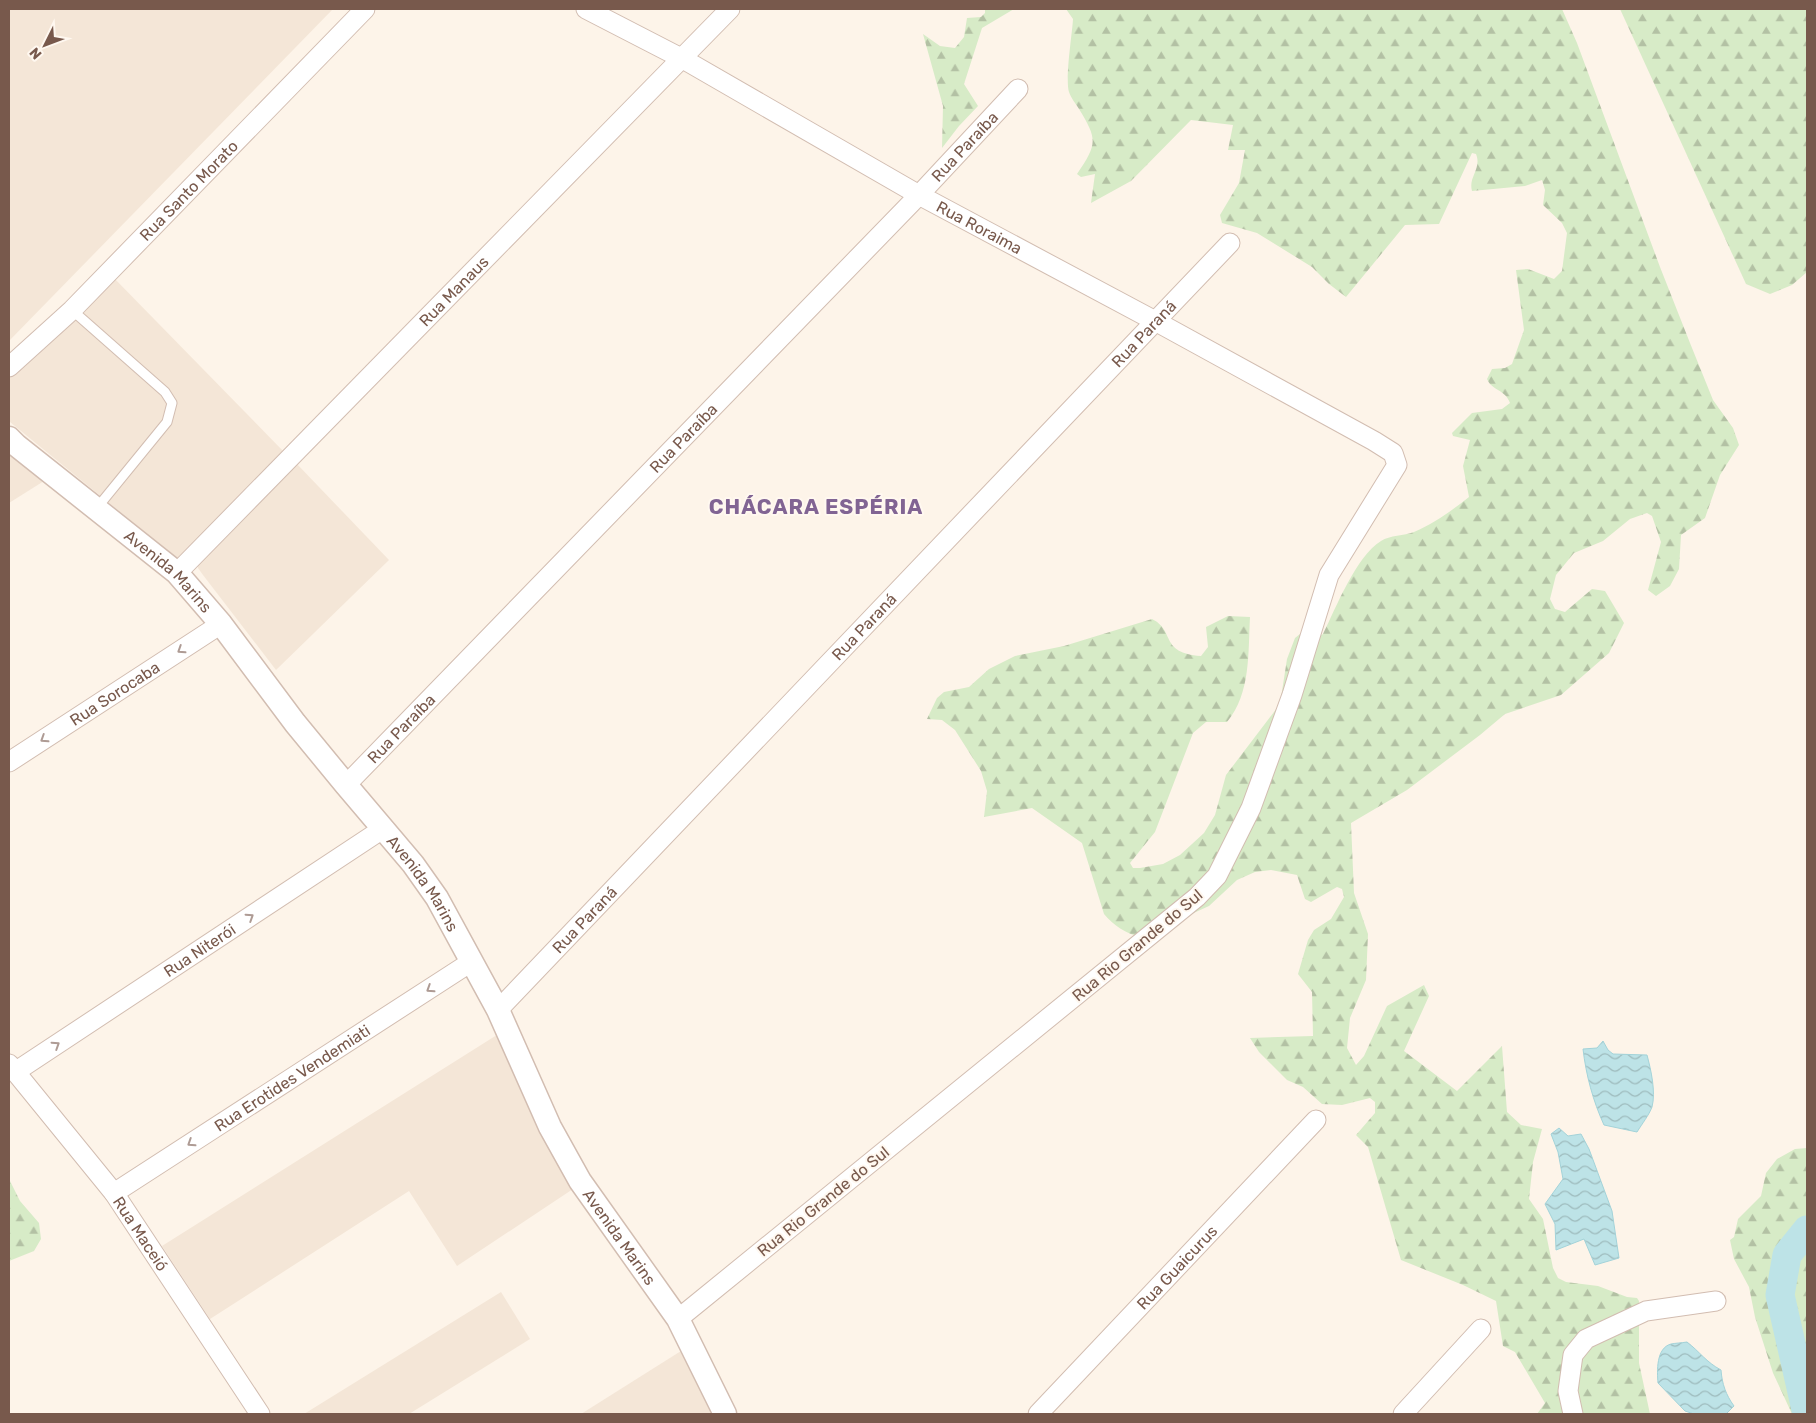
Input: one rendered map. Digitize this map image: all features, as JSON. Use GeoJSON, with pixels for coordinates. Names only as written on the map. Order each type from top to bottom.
{"type":"FeatureCollection","features":[{"type":"Feature","properties":{"kind":"street","name":"Rua Santo Morato"},"geometry":{"type":"LineString","coordinates":[[9,367],[72,310],[366,9]]}},
{"type":"Feature","properties":{"kind":"street","name":"Rua Roraima"},"geometry":{"type":"LineString","coordinates":[[586,9],[683,59],[919,195],[1374,441]]}},
{"type":"Feature","properties":{"kind":"street","name":"Rua Manaus"},"geometry":{"type":"LineString","coordinates":[[177,573],[730,9]]}},
{"type":"Feature","properties":{"kind":"street","name":"Rua Paraíba"},"geometry":{"type":"LineString","coordinates":[[346,785],[919,195],[1018,89]]}},
{"type":"Feature","properties":{"kind":"street","name":"Rua Paraná"},"geometry":{"type":"LineString","coordinates":[[498,1010],[1157,322],[1230,243]]}},
{"type":"Feature","properties":{"kind":"street","name":"Avenida Marins"},"geometry":{"type":"LineString","coordinates":[[9,438],[177,573],[221,624],[295,722],[346,785],[414,864],[438,898],[498,1010],[550,1126],[580,1181],[678,1319],[725,1414]]}},
{"type":"Feature","properties":{"kind":"street","name":"Rua Rio Grande do Sul"},"geometry":{"type":"LineString","coordinates":[[678,1319],[1197,897],[1217,876],[1251,808],[1292,695],[1329,575],[1397,465],[1393,453],[1374,441]]}},
{"type":"Feature","properties":{"kind":"street","name":"Rua Sorocaba"},"geometry":{"type":"LineString","coordinates":[[9,762],[221,624]]}},
{"type":"Feature","properties":{"kind":"street","name":"Rua Niterói"},"geometry":{"type":"LineString","coordinates":[[12,1068],[384,828]]}},
{"type":"Feature","properties":{"kind":"street","name":"Rua Erotides Vendemiati"},"geometry":{"type":"LineString","coordinates":[[114,1193],[471,962]]}},
{"type":"Feature","properties":{"kind":"street","name":"Rua Maceió"},"geometry":{"type":"LineString","coordinates":[[12,1068],[114,1193],[260,1414]]}},
{"type":"Feature","properties":{"kind":"street","name":"Rua Guaicurus"},"geometry":{"type":"LineString","coordinates":[[1038,1414],[1316,1120]]}},
{"type":"Feature","properties":{"kind":"street"},"geometry":{"type":"LineString","coordinates":[[1573,1414],[1568,1391],[1573,1355],[1586,1339],[1646,1311],[1716,1301]]}},
{"type":"Feature","properties":{"kind":"street"},"geometry":{"type":"LineString","coordinates":[[1403,1414],[1481,1329]]}},
{"type":"Feature","properties":{"kind":"lane"},"geometry":{"type":"LineString","coordinates":[[72,310],[165,392],[172,403],[167,422],[96,509]]}},
{"type":"Feature","properties":{"kind":"shaded area"},"geometry":{"type":"Polygon","coordinates":[[[9,9],[333,9],[9,341],[9,9]]]}},
{"type":"Feature","properties":{"kind":"shaded area"},"geometry":{"type":"Polygon","coordinates":[[[112,276],[285,453],[180,561],[10,422],[9,419],[9,375],[112,276]]]}},
{"type":"Feature","properties":{"kind":"shaded area"},"geometry":{"type":"Polygon","coordinates":[[[9,452],[44,481],[9,503],[9,452]]]}},
{"type":"Feature","properties":{"kind":"shaded area"},"geometry":{"type":"Polygon","coordinates":[[[296,463],[389,560],[276,670],[203,575],[198,568],[198,562],[296,463]]]}},
{"type":"Feature","properties":{"kind":"shaded area"},"geometry":{"type":"Polygon","coordinates":[[[500,1033],[573,1189],[457,1266],[409,1191],[210,1319],[162,1246],[500,1033]]]}},
{"type":"Feature","properties":{"kind":"shaded area"},"geometry":{"type":"Polygon","coordinates":[[[501,1292],[530,1339],[409,1414],[304,1414],[501,1292]]]}},
{"type":"Feature","properties":{"kind":"shaded area"},"geometry":{"type":"Polygon","coordinates":[[[681,1351],[712,1414],[581,1414],[681,1351]]]}},
{"type":"Feature","properties":{"kind":"green space"},"geometry":{"type":"Polygon","coordinates":[[[985,9],[1014,9],[982,28],[964,84],[978,106],[942,148],[943,106],[923,34],[940,46],[955,48],[964,37],[967,18],[981,17],[985,13],[985,9]]]}},
{"type":"Feature","properties":{"kind":"green space"},"geometry":{"type":"Polygon","coordinates":[[[1066,9],[1562,9],[1577,43],[1690,343],[1713,400],[1733,428],[1739,445],[1720,475],[1705,518],[1681,535],[1679,569],[1670,586],[1656,596],[1648,590],[1661,542],[1652,516],[1647,513],[1630,519],[1603,541],[1574,553],[1556,575],[1550,599],[1555,609],[1565,612],[1592,589],[1605,591],[1624,623],[1609,653],[1561,695],[1505,714],[1407,790],[1351,823],[1354,893],[1368,934],[1366,980],[1350,1018],[1347,1048],[1356,1065],[1364,1056],[1387,1006],[1424,985],[1429,996],[1404,1051],[1457,1091],[1502,1046],[1507,1112],[1521,1125],[1542,1129],[1533,1162],[1529,1199],[1543,1219],[1553,1268],[1558,1278],[1566,1282],[1598,1286],[1627,1297],[1637,1298],[1639,1301],[1639,1363],[1650,1414],[1537,1414],[1545,1403],[1515,1352],[1503,1346],[1496,1301],[1463,1285],[1401,1260],[1368,1147],[1356,1135],[1375,1113],[1375,1102],[1370,1098],[1342,1105],[1322,1104],[1303,1087],[1287,1080],[1259,1052],[1250,1038],[1313,1036],[1312,992],[1298,974],[1308,940],[1314,930],[1331,919],[1344,897],[1342,889],[1337,887],[1311,902],[1305,899],[1297,875],[1271,870],[1255,872],[1237,880],[1209,906],[1141,937],[1130,934],[1111,922],[1104,914],[1082,843],[1032,808],[984,817],[987,791],[981,771],[955,730],[942,720],[927,719],[937,698],[944,692],[969,687],[989,669],[1015,656],[1064,646],[1152,619],[1164,629],[1173,646],[1179,651],[1201,656],[1208,647],[1206,627],[1228,616],[1250,617],[1247,672],[1235,711],[1227,722],[1206,722],[1193,733],[1155,832],[1130,863],[1133,868],[1140,868],[1163,864],[1180,855],[1204,833],[1215,815],[1226,775],[1280,704],[1287,659],[1295,638],[1300,634],[1315,639],[1323,634],[1347,583],[1363,558],[1372,548],[1385,539],[1414,532],[1429,525],[1469,497],[1463,466],[1470,440],[1453,436],[1452,433],[1472,413],[1502,409],[1510,403],[1508,398],[1492,386],[1487,379],[1492,369],[1505,368],[1512,364],[1524,330],[1516,270],[1528,269],[1554,279],[1562,271],[1567,233],[1562,223],[1543,205],[1545,190],[1542,180],[1525,186],[1472,191],[1471,186],[1477,159],[1476,154],[1472,153],[1439,224],[1405,225],[1346,297],[1312,267],[1257,233],[1222,223],[1220,215],[1239,183],[1245,150],[1228,150],[1233,125],[1191,120],[1131,181],[1091,203],[1095,174],[1081,177],[1077,174],[1088,156],[1093,142],[1090,128],[1069,92],[1068,67],[1073,19],[1066,9]]]}},
{"type":"Feature","properties":{"kind":"green space"},"geometry":{"type":"Polygon","coordinates":[[[1620,9],[1807,9],[1807,272],[1792,285],[1770,294],[1746,284],[1620,9]]]}},
{"type":"Feature","properties":{"kind":"green space"},"geometry":{"type":"Polygon","coordinates":[[[1807,1148],[1807,1414],[1792,1414],[1773,1373],[1755,1317],[1749,1287],[1734,1259],[1730,1240],[1734,1237],[1738,1219],[1761,1196],[1766,1173],[1777,1159],[1795,1149],[1807,1148]]]}},
{"type":"Feature","properties":{"kind":"green space"},"geometry":{"type":"Polygon","coordinates":[[[9,1179],[20,1201],[39,1223],[41,1239],[34,1251],[9,1261],[9,1179]]]}},
{"type":"Feature","properties":{"kind":"water"},"geometry":{"type":"Polygon","coordinates":[[[1603,1041],[1608,1050],[1613,1054],[1647,1055],[1652,1081],[1653,1101],[1649,1113],[1637,1132],[1604,1125],[1596,1107],[1583,1049],[1597,1048],[1603,1041]]]}},
{"type":"Feature","properties":{"kind":"water"},"geometry":{"type":"Polygon","coordinates":[[[1559,1128],[1568,1136],[1581,1134],[1589,1149],[1612,1211],[1619,1258],[1595,1265],[1584,1239],[1556,1250],[1555,1224],[1545,1204],[1563,1179],[1558,1152],[1551,1134],[1559,1128]]]}},
{"type":"Feature","properties":{"kind":"water"},"geometry":{"type":"Polygon","coordinates":[[[1687,1342],[1711,1364],[1721,1370],[1725,1389],[1734,1406],[1726,1414],[1694,1414],[1685,1411],[1658,1383],[1658,1360],[1662,1350],[1671,1344],[1687,1342]]]}},
{"type":"Feature","properties":{"kind":"waterway"},"geometry":{"type":"LineString","coordinates":[[1807,1230],[1787,1255],[1780,1295],[1807,1414]]}},
{"type":"Feature","properties":{"kind":"district","name":"CHÁCARA ESPÉRIA"},"geometry":{"type":"Point","coordinates":[816,507]}}]}
